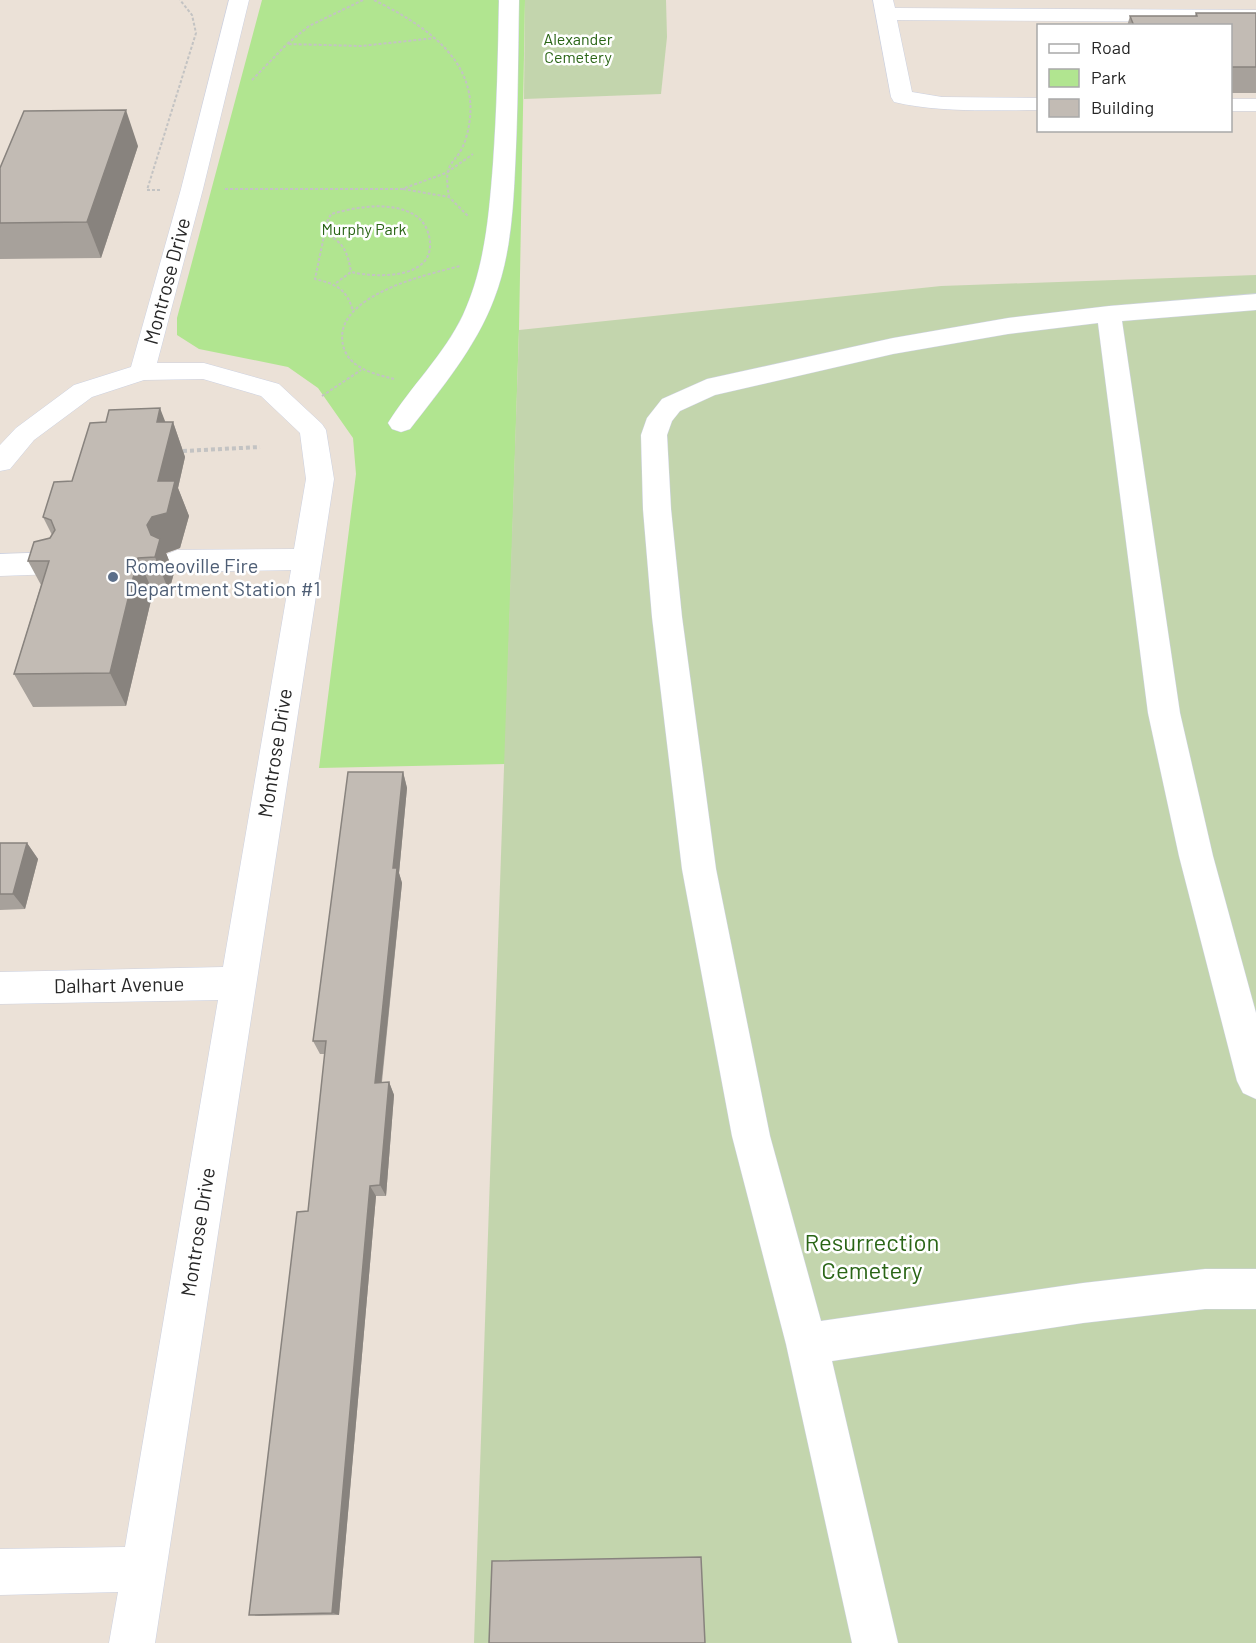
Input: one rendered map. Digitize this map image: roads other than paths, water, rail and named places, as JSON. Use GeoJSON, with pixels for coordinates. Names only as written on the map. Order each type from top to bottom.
{"type":"FeatureCollection","features":[{"type":"Feature","properties":{"kind":"street","name":"Montrose Drive"},"geometry":{"type":"LineString","coordinates":[[132,1643],[320,479],[313,430],[270,390],[204,371],[141,372],[192,189],[239,0]]}},
{"type":"Feature","properties":{"kind":"street"},"geometry":{"type":"LineString","coordinates":[[401,423],[452,355],[475,315],[484,267],[501,222],[507,127],[509,0]]}},
{"type":"Feature","properties":{"kind":"street"},"geometry":{"type":"LineString","coordinates":[[1037,104],[942,103],[902,97],[885,7],[1256,16]]}},
{"type":"Feature","properties":{"kind":"street"},"geometry":{"type":"LineString","coordinates":[[1232,105],[1256,105]]}},
{"type":"Feature","properties":{"kind":"street"},"geometry":{"type":"LineString","coordinates":[[875,1643],[807,1344],[751,1136],[699,869],[667,617],[657,509],[654,435],[660,418],[671,405],[707,388],[893,345],[1008,326],[1108,314],[1256,302]]}},
{"type":"Feature","properties":{"kind":"street"},"geometry":{"type":"LineString","coordinates":[[1108,314],[1129,449],[1164,713],[1196,856],[1256,1081]]}},
{"type":"Feature","properties":{"kind":"street"},"geometry":{"type":"LineString","coordinates":[[0,462],[25,434],[83,391],[141,372]]}},
{"type":"Feature","properties":{"kind":"street"},"geometry":{"type":"LineString","coordinates":[[177,561],[308,559]]}},
{"type":"Feature","properties":{"kind":"street"},"geometry":{"type":"LineString","coordinates":[[0,565],[56,563]]}},
{"type":"Feature","properties":{"kind":"street","name":"Dalhart Avenue"},"geometry":{"type":"LineString","coordinates":[[0,988],[238,983]]}},
{"type":"Feature","properties":{"kind":"street"},"geometry":{"type":"LineString","coordinates":[[807,1344],[1083,1303],[1205,1289],[1256,1289]]}},
{"type":"Feature","properties":{"kind":"street"},"geometry":{"type":"LineString","coordinates":[[0,1572],[143,1569]]}},
{"type":"Feature","properties":{"kind":"place","name":"Romeoville Fire Department Station #1"},"geometry":{"type":"Point","coordinates":[113,577]}},
{"type":"Feature","properties":{"kind":"park label","name":"Alexander Cemetery"},"geometry":{"type":"Point","coordinates":[578,48]}},
{"type":"Feature","properties":{"kind":"park label","name":"Murphy Park"},"geometry":{"type":"Point","coordinates":[364,229]}},
{"type":"Feature","properties":{"kind":"park label","name":"Resurrection Cemetery"},"geometry":{"type":"Point","coordinates":[872,1257]}}]}
